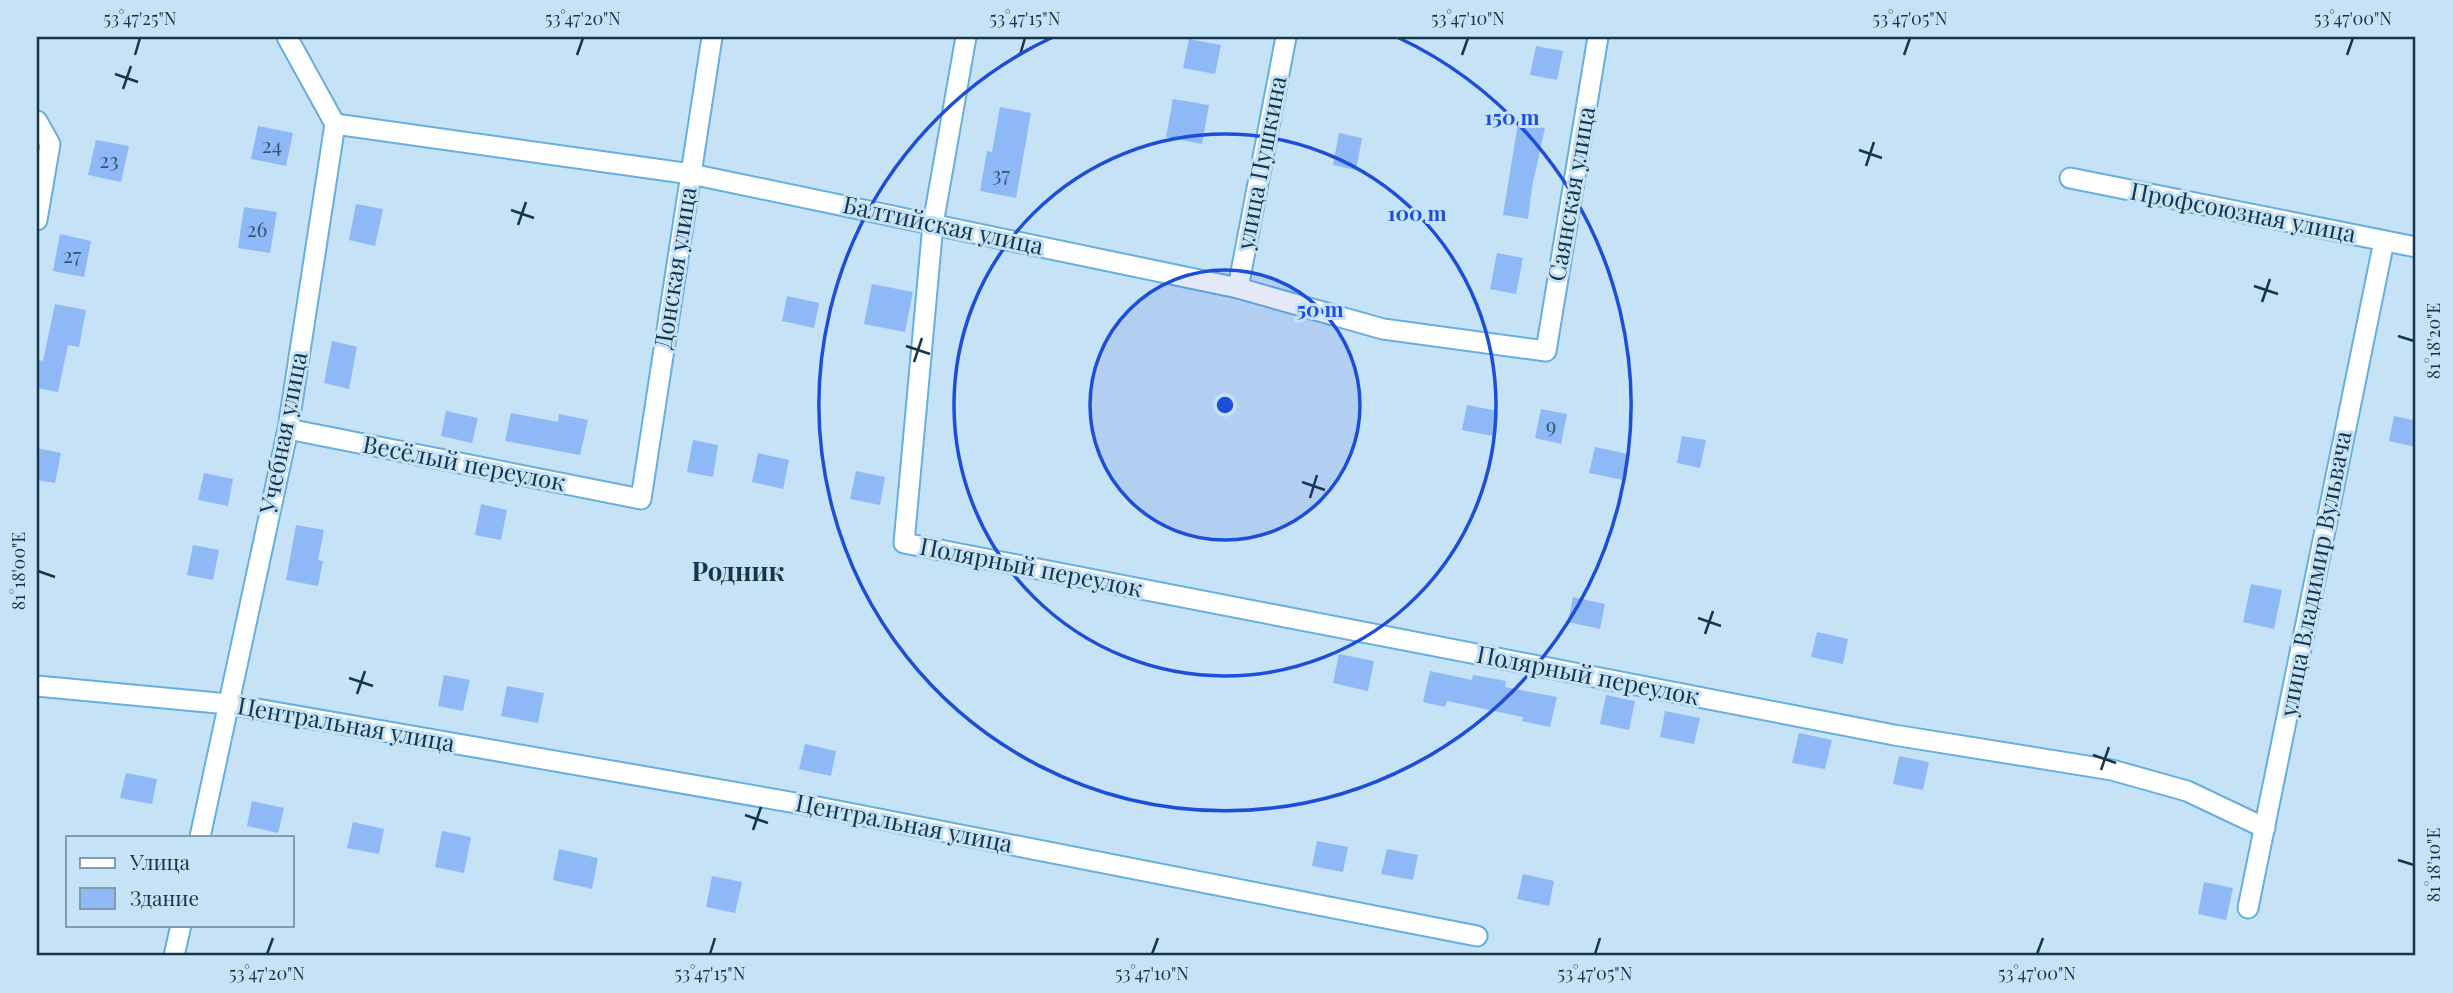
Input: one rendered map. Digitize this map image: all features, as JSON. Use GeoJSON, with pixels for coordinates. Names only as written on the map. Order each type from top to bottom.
{"type":"FeatureCollection","features":[{"type":"Feature","properties":{"kind":"street"},"geometry":{"type":"LineString","coordinates":[[287,37],[335,124]]}},
{"type":"Feature","properties":{"kind":"street","name":"Донская улица"},"geometry":{"type":"LineString","coordinates":[[641,499],[712,37]]}},
{"type":"Feature","properties":{"kind":"street"},"geometry":{"type":"LineString","coordinates":[[933,224],[966,37]]}},
{"type":"Feature","properties":{"kind":"street","name":"улица Пушкина"},"geometry":{"type":"LineString","coordinates":[[1238,288],[1286,37]]}},
{"type":"Feature","properties":{"kind":"street","name":"Саянская улица"},"geometry":{"type":"LineString","coordinates":[[1546,351],[1598,37]]}},
{"type":"Feature","properties":{"kind":"street"},"geometry":{"type":"LineString","coordinates":[[37,121],[50,144],[37,220]]}},
{"type":"Feature","properties":{"kind":"street","name":"Балтийская улица"},"geometry":{"type":"LineString","coordinates":[[335,124],[691,174],[1238,288],[1383,329],[1546,351]]}},
{"type":"Feature","properties":{"kind":"street","name":"Учебная улица"},"geometry":{"type":"LineString","coordinates":[[200,836],[288,429],[335,124]]}},
{"type":"Feature","properties":{"kind":"street","name":"Профсоюзная улица"},"geometry":{"type":"LineString","coordinates":[[2070,178],[2416,247]]}},
{"type":"Feature","properties":{"kind":"street","name":"Полярный переулок"},"geometry":{"type":"LineString","coordinates":[[933,224],[904,543],[1894,735],[2112,770],[2188,792],[2265,828]]}},
{"type":"Feature","properties":{"kind":"street","name":"улица Владимир Вульвача"},"geometry":{"type":"LineString","coordinates":[[2248,908],[2384,241]]}},
{"type":"Feature","properties":{"kind":"street","name":"Весёлый переулок"},"geometry":{"type":"LineString","coordinates":[[288,429],[641,499]]}},
{"type":"Feature","properties":{"kind":"street","name":"Центральная улица"},"geometry":{"type":"LineString","coordinates":[[37,686],[229,704],[826,809],[1477,936]]}},
{"type":"Feature","properties":{"kind":"street"},"geometry":{"type":"LineString","coordinates":[[174,956],[181,926]]}},
{"type":"Feature","properties":{"kind":"building"},"geometry":{"type":"Polygon","coordinates":[[[1189,39],[1221,45],[1215,74],[1183,68],[1189,39]]]}},
{"type":"Feature","properties":{"kind":"building"},"geometry":{"type":"Polygon","coordinates":[[[1536,46],[1563,51],[1557,80],[1530,75],[1536,46]]]}},
{"type":"Feature","properties":{"kind":"building"},"geometry":{"type":"Polygon","coordinates":[[[1173,99],[1209,105],[1202,144],[1166,137],[1173,99]]]}},
{"type":"Feature","properties":{"kind":"building"},"geometry":{"type":"Polygon","coordinates":[[[1000,107],[1031,113],[1016,198],[980,191],[987,151],[992,152],[1000,107]]]}},
{"type":"Feature","properties":{"kind":"building"},"geometry":{"type":"Polygon","coordinates":[[[1518,123],[1545,128],[1528,219],[1503,215],[1518,123]]]}},
{"type":"Feature","properties":{"kind":"building"},"geometry":{"type":"Polygon","coordinates":[[[258,126],[293,133],[286,166],[251,159],[258,126]]]}},
{"type":"Feature","properties":{"kind":"building"},"geometry":{"type":"Polygon","coordinates":[[[1339,133],[1362,138],[1356,170],[1333,165],[1339,133]]]}},
{"type":"Feature","properties":{"kind":"building"},"geometry":{"type":"Polygon","coordinates":[[[96,140],[129,146],[121,182],[88,175],[96,140]]]}},
{"type":"Feature","properties":{"kind":"building"},"geometry":{"type":"Polygon","coordinates":[[[356,204],[383,209],[375,246],[349,240],[356,204]]]}},
{"type":"Feature","properties":{"kind":"building"},"geometry":{"type":"Polygon","coordinates":[[[244,207],[277,212],[270,253],[238,248],[244,207]]]}},
{"type":"Feature","properties":{"kind":"building"},"geometry":{"type":"Polygon","coordinates":[[[60,234],[91,241],[84,277],[53,271],[60,234]]]}},
{"type":"Feature","properties":{"kind":"building"},"geometry":{"type":"Polygon","coordinates":[[[1497,253],[1523,258],[1516,294],[1490,289],[1497,253]]]}},
{"type":"Feature","properties":{"kind":"building"},"geometry":{"type":"Polygon","coordinates":[[[872,284],[913,292],[905,332],[864,324],[872,284]]]}},
{"type":"Feature","properties":{"kind":"building"},"geometry":{"type":"Polygon","coordinates":[[[787,296],[819,303],[814,328],[782,321],[787,296]]]}},
{"type":"Feature","properties":{"kind":"building"},"geometry":{"type":"Polygon","coordinates":[[[55,304],[86,310],[79,347],[68,345],[58,392],[37,388],[37,359],[43,361],[55,304]]]}},
{"type":"Feature","properties":{"kind":"building"},"geometry":{"type":"Polygon","coordinates":[[[332,341],[357,347],[349,389],[324,383],[332,341]]]}},
{"type":"Feature","properties":{"kind":"building"},"geometry":{"type":"Polygon","coordinates":[[[1467,405],[1498,411],[1493,436],[1462,430],[1467,405]]]}},
{"type":"Feature","properties":{"kind":"building"},"geometry":{"type":"Polygon","coordinates":[[[1541,409],[1567,414],[1561,444],[1535,438],[1541,409]]]}},
{"type":"Feature","properties":{"kind":"building"},"geometry":{"type":"Polygon","coordinates":[[[446,411],[478,418],[472,443],[441,436],[446,411]]]}},
{"type":"Feature","properties":{"kind":"building"},"geometry":{"type":"Polygon","coordinates":[[[511,413],[558,422],[559,414],[588,420],[580,455],[505,441],[511,413]]]}},
{"type":"Feature","properties":{"kind":"building"},"geometry":{"type":"Polygon","coordinates":[[[2394,416],[2416,421],[2416,447],[2389,441],[2394,416]]]}},
{"type":"Feature","properties":{"kind":"building"},"geometry":{"type":"Polygon","coordinates":[[[1682,436],[1706,440],[1700,468],[1677,463],[1682,436]]]}},
{"type":"Feature","properties":{"kind":"building"},"geometry":{"type":"Polygon","coordinates":[[[693,440],[718,445],[713,477],[687,472],[693,440]]]}},
{"type":"Feature","properties":{"kind":"building"},"geometry":{"type":"Polygon","coordinates":[[[1595,447],[1628,454],[1623,480],[1589,473],[1595,447]]]}},
{"type":"Feature","properties":{"kind":"building"},"geometry":{"type":"Polygon","coordinates":[[[37,448],[61,453],[55,483],[37,480],[37,448]]]}},
{"type":"Feature","properties":{"kind":"building"},"geometry":{"type":"Polygon","coordinates":[[[758,453],[789,460],[783,489],[752,482],[758,453]]]}},
{"type":"Feature","properties":{"kind":"building"},"geometry":{"type":"Polygon","coordinates":[[[856,471],[885,477],[880,505],[850,499],[856,471]]]}},
{"type":"Feature","properties":{"kind":"building"},"geometry":{"type":"Polygon","coordinates":[[[204,473],[233,479],[228,506],[198,500],[204,473]]]}},
{"type":"Feature","properties":{"kind":"building"},"geometry":{"type":"Polygon","coordinates":[[[481,504],[507,510],[501,540],[475,535],[481,504]]]}},
{"type":"Feature","properties":{"kind":"building"},"geometry":{"type":"Polygon","coordinates":[[[296,525],[324,530],[318,560],[323,561],[318,586],[286,580],[296,525]]]}},
{"type":"Feature","properties":{"kind":"building"},"geometry":{"type":"Polygon","coordinates":[[[193,545],[219,550],[213,580],[187,575],[193,545]]]}},
{"type":"Feature","properties":{"kind":"building"},"geometry":{"type":"Polygon","coordinates":[[[2251,584],[2282,590],[2274,629],[2243,622],[2251,584]]]}},
{"type":"Feature","properties":{"kind":"building"},"geometry":{"type":"Polygon","coordinates":[[[1573,597],[1605,604],[1600,629],[1568,622],[1573,597]]]}},
{"type":"Feature","properties":{"kind":"building"},"geometry":{"type":"Polygon","coordinates":[[[1817,632],[1848,639],[1843,664],[1811,657],[1817,632]]]}},
{"type":"Feature","properties":{"kind":"building"},"geometry":{"type":"Polygon","coordinates":[[[1339,654],[1374,661],[1368,691],[1333,683],[1339,654]]]}},
{"type":"Feature","properties":{"kind":"building"},"geometry":{"type":"Polygon","coordinates":[[[1430,671],[1472,680],[1473,675],[1506,681],[1505,687],[1557,697],[1550,727],[1522,721],[1523,717],[1447,701],[1445,707],[1423,702],[1430,671]]]}},
{"type":"Feature","properties":{"kind":"building"},"geometry":{"type":"Polygon","coordinates":[[[444,675],[470,680],[463,711],[438,706],[444,675]]]}},
{"type":"Feature","properties":{"kind":"building"},"geometry":{"type":"Polygon","coordinates":[[[507,686],[544,693],[538,723],[501,716],[507,686]]]}},
{"type":"Feature","properties":{"kind":"building"},"geometry":{"type":"Polygon","coordinates":[[[1606,695],[1635,701],[1629,730],[1600,724],[1606,695]]]}},
{"type":"Feature","properties":{"kind":"building"},"geometry":{"type":"Polygon","coordinates":[[[1665,711],[1700,718],[1694,744],[1660,737],[1665,711]]]}},
{"type":"Feature","properties":{"kind":"building"},"geometry":{"type":"Polygon","coordinates":[[[1799,733],[1832,740],[1825,769],[1792,763],[1799,733]]]}},
{"type":"Feature","properties":{"kind":"building"},"geometry":{"type":"Polygon","coordinates":[[[805,744],[836,751],[831,776],[799,769],[805,744]]]}},
{"type":"Feature","properties":{"kind":"building"},"geometry":{"type":"Polygon","coordinates":[[[1899,756],[1929,762],[1923,790],[1893,784],[1899,756]]]}},
{"type":"Feature","properties":{"kind":"building"},"geometry":{"type":"Polygon","coordinates":[[[126,773],[157,779],[152,804],[120,798],[126,773]]]}},
{"type":"Feature","properties":{"kind":"building"},"geometry":{"type":"Polygon","coordinates":[[[252,801],[284,808],[278,833],[247,826],[252,801]]]}},
{"type":"Feature","properties":{"kind":"building"},"geometry":{"type":"Polygon","coordinates":[[[353,822],[384,829],[379,854],[347,848],[353,822]]]}},
{"type":"Feature","properties":{"kind":"building"},"geometry":{"type":"Polygon","coordinates":[[[442,831],[471,837],[464,873],[435,867],[442,831]]]}},
{"type":"Feature","properties":{"kind":"building"},"geometry":{"type":"Polygon","coordinates":[[[1317,841],[1348,847],[1343,872],[1312,866],[1317,841]]]}},
{"type":"Feature","properties":{"kind":"building"},"geometry":{"type":"Polygon","coordinates":[[[559,849],[598,858],[592,889],[553,880],[559,849]]]}},
{"type":"Feature","properties":{"kind":"building"},"geometry":{"type":"Polygon","coordinates":[[[1387,849],[1418,855],[1413,880],[1381,874],[1387,849]]]}},
{"type":"Feature","properties":{"kind":"building"},"geometry":{"type":"Polygon","coordinates":[[[1523,874],[1554,881],[1549,906],[1517,899],[1523,874]]]}},
{"type":"Feature","properties":{"kind":"building"},"geometry":{"type":"Polygon","coordinates":[[[712,876],[742,882],[735,913],[706,907],[712,876]]]}},
{"type":"Feature","properties":{"kind":"building"},"geometry":{"type":"Polygon","coordinates":[[[2204,882],[2233,888],[2226,920],[2198,914],[2204,882]]]}},
{"type":"Feature","properties":{"kind":"district","name":"Родник"},"geometry":{"type":"Point","coordinates":[738,572]}}]}
